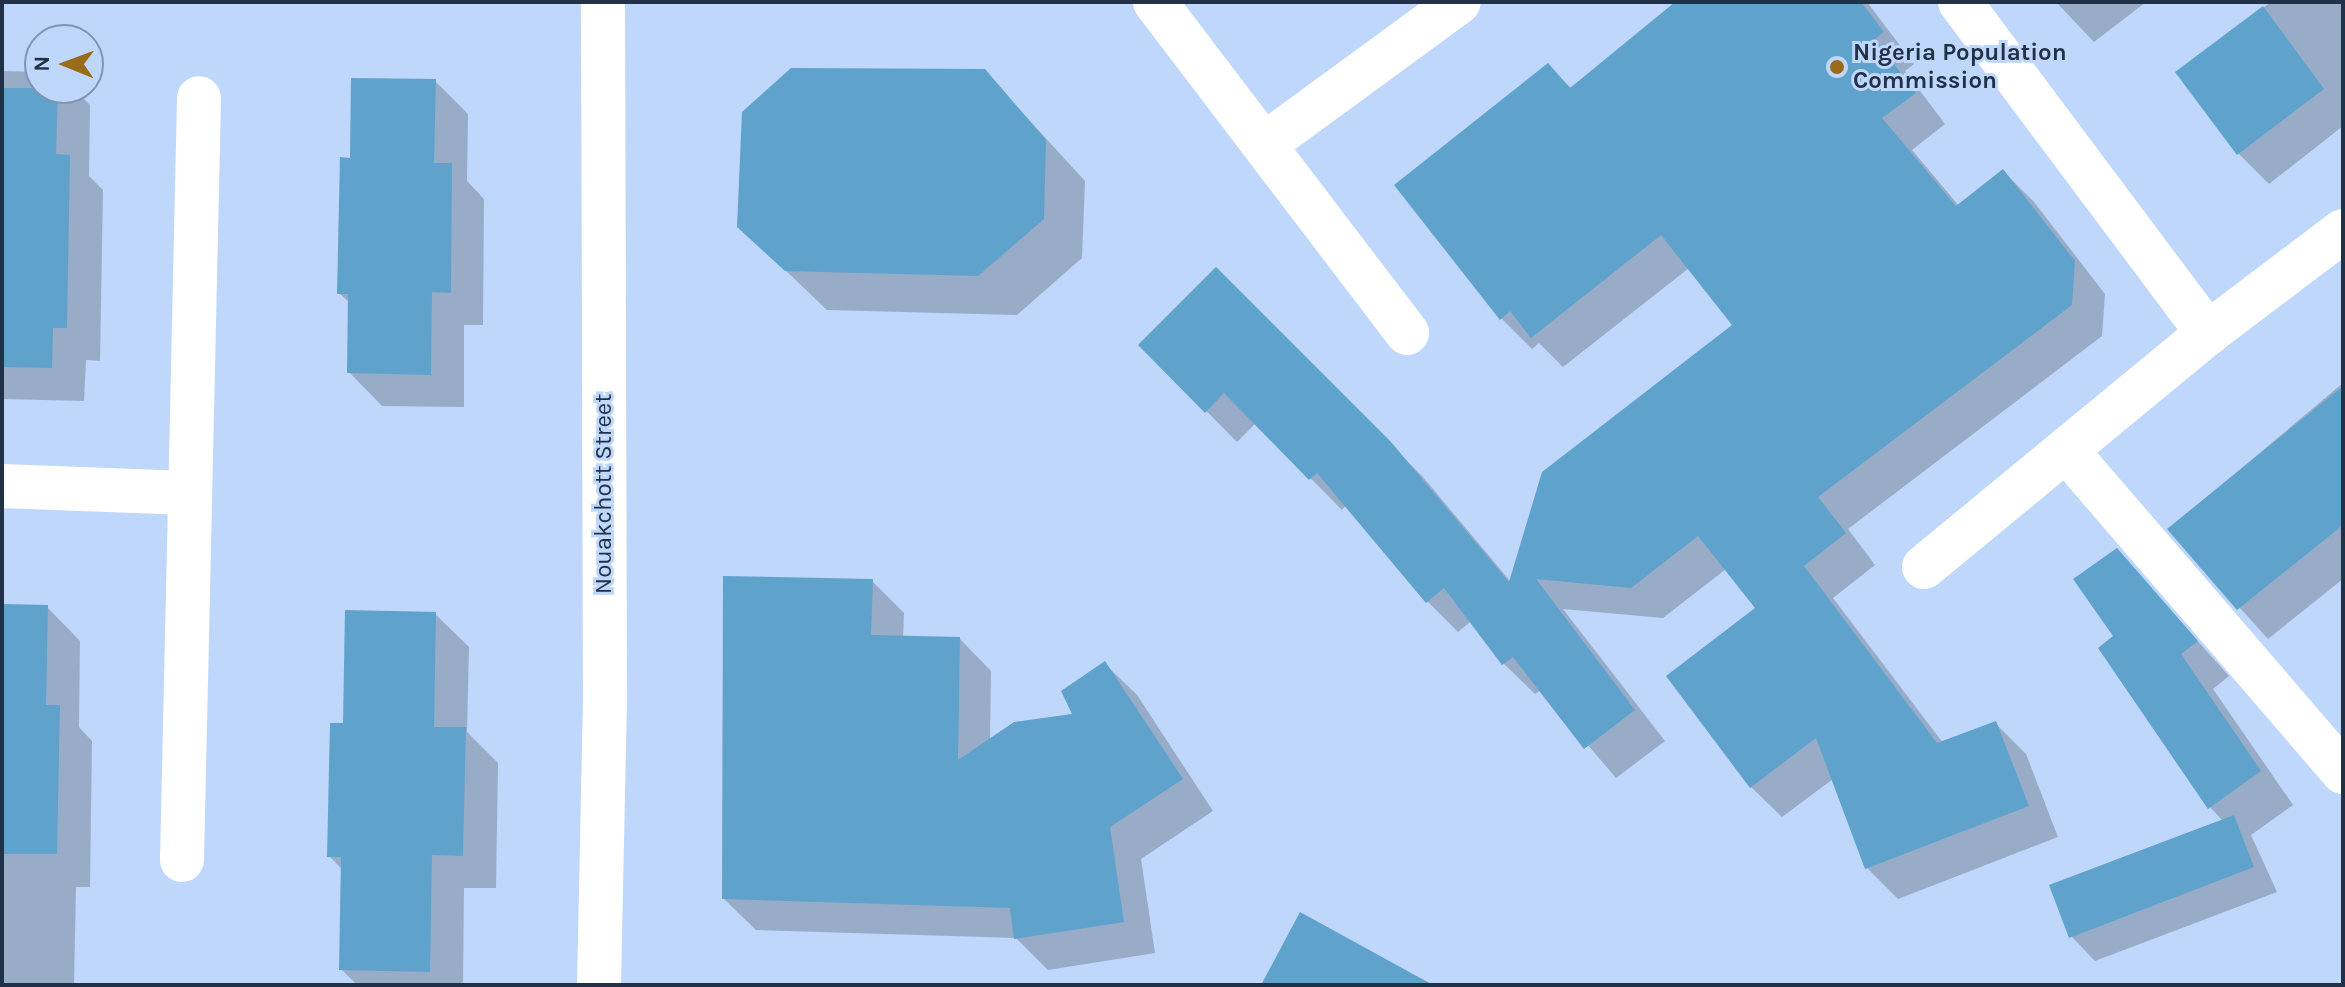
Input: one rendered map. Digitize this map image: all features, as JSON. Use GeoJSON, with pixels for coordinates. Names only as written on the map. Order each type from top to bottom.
{"type":"FeatureCollection","features":[{"type":"Feature","properties":{"kind":"street","name":"Nouakchott Street"},"geometry":{"type":"LineString","coordinates":[[599,985],[605,707],[603,2]]}},
{"type":"Feature","properties":{"kind":"street"},"geometry":{"type":"LineString","coordinates":[[1155,2],[1407,333]]}},
{"type":"Feature","properties":{"kind":"street"},"geometry":{"type":"LineString","coordinates":[[1265,144],[1459,2]]}},
{"type":"Feature","properties":{"kind":"street"},"geometry":{"type":"LineString","coordinates":[[1960,2],[2208,333]]}},
{"type":"Feature","properties":{"kind":"street"},"geometry":{"type":"LineString","coordinates":[[182,860],[187,493],[199,98]]}},
{"type":"Feature","properties":{"kind":"street"},"geometry":{"type":"LineString","coordinates":[[1924,567],[2208,333],[2343,231]]}},
{"type":"Feature","properties":{"kind":"street"},"geometry":{"type":"LineString","coordinates":[[2066,450],[2343,772]]}},
{"type":"Feature","properties":{"kind":"street"},"geometry":{"type":"LineString","coordinates":[[2,486],[187,493]]}},
{"type":"Feature","properties":{"kind":"building"},"geometry":{"type":"Polygon","coordinates":[[[1675,2],[1861,2],[1884,32],[1875,39],[1916,93],[1882,118],[1956,206],[2003,169],[2075,261],[2072,305],[1818,497],[1846,533],[1804,566],[1937,743],[1996,721],[2029,806],[1865,869],[1816,738],[1750,788],[1666,676],[1755,608],[1698,536],[1631,588],[1536,579],[1635,710],[1584,749],[1513,657],[1502,665],[1444,588],[1426,603],[1317,473],[1309,480],[1224,393],[1205,413],[1138,345],[1216,267],[1391,442],[1509,582],[1542,472],[1732,325],[1661,235],[1531,338],[1510,311],[1500,320],[1394,185],[1548,63],[1570,88],[1675,2]]]}},
{"type":"Feature","properties":{"kind":"building"},"geometry":{"type":"Polygon","coordinates":[[[2263,6],[2324,89],[2237,155],[2175,72],[2263,6]]]}},
{"type":"Feature","properties":{"kind":"building"},"geometry":{"type":"Polygon","coordinates":[[[791,68],[985,69],[1046,140],[1044,219],[978,276],[785,271],[737,227],[742,112],[791,68]]]}},
{"type":"Feature","properties":{"kind":"building"},"geometry":{"type":"Polygon","coordinates":[[[351,78],[436,79],[434,163],[452,163],[451,293],[432,292],[431,375],[347,373],[348,294],[337,294],[340,157],[350,158],[351,78]]]}},
{"type":"Feature","properties":{"kind":"building"},"geometry":{"type":"Polygon","coordinates":[[[2,88],[24,88],[24,104],[58,104],[56,154],[70,155],[67,328],[53,328],[52,368],[2,367],[2,88]]]}},
{"type":"Feature","properties":{"kind":"building"},"geometry":{"type":"Polygon","coordinates":[[[2343,386],[2343,525],[2237,610],[2167,529],[2343,386]]]}},
{"type":"Feature","properties":{"kind":"building"},"geometry":{"type":"Polygon","coordinates":[[[2117,548],[2198,641],[2181,654],[2261,771],[2208,809],[2098,648],[2113,636],[2073,579],[2117,548]]]}},
{"type":"Feature","properties":{"kind":"building"},"geometry":{"type":"Polygon","coordinates":[[[723,576],[873,579],[871,635],[960,637],[958,760],[1014,722],[1072,714],[1061,691],[1105,661],[1183,779],[1110,827],[1124,922],[1014,939],[1010,908],[722,899],[723,576]]]}},
{"type":"Feature","properties":{"kind":"building"},"geometry":{"type":"Polygon","coordinates":[[[2,604],[48,605],[46,705],[60,705],[57,854],[2,854],[2,604]]]}},
{"type":"Feature","properties":{"kind":"building"},"geometry":{"type":"Polygon","coordinates":[[[345,610],[436,612],[434,727],[466,727],[463,856],[432,855],[430,972],[339,970],[341,857],[327,857],[330,723],[343,723],[345,610]]]}},
{"type":"Feature","properties":{"kind":"building"},"geometry":{"type":"Polygon","coordinates":[[[2234,815],[2254,867],[2069,938],[2049,885],[2234,815]]]}},
{"type":"Feature","properties":{"kind":"building"},"geometry":{"type":"Polygon","coordinates":[[[1300,912],[1433,985],[1261,985],[1300,912]]]}},
{"type":"Feature","properties":{"kind":"place","name":"Nigeria Population Commission"},"geometry":{"type":"Point","coordinates":[1837,67]}}]}
